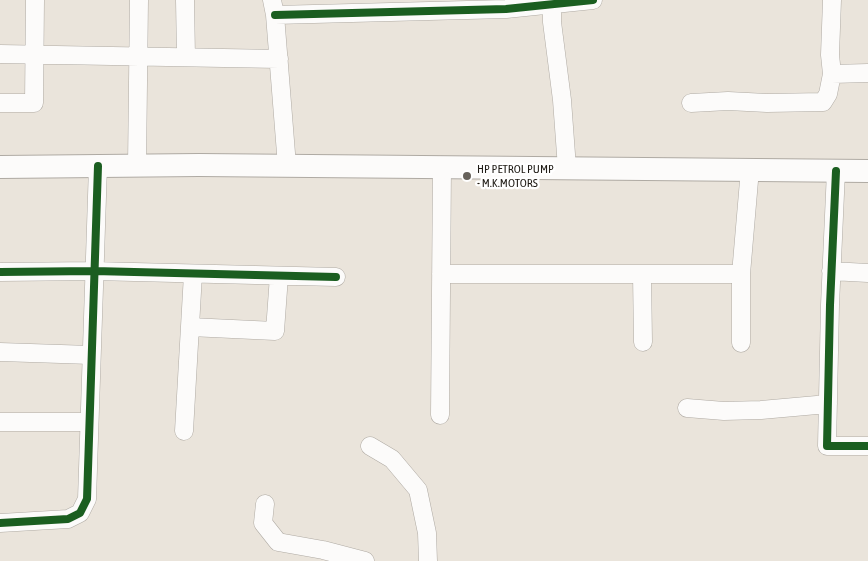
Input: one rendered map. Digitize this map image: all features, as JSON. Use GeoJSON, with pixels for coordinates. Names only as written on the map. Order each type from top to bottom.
{"type":"FeatureCollection","features":[{"type":"Feature","properties":{"kind":"main road"},"geometry":{"type":"LineString","coordinates":[[0,167],[286,166],[868,171]]}},
{"type":"Feature","properties":{"kind":"street"},"geometry":{"type":"LineString","coordinates":[[0,103],[34,103],[35,0]]}},
{"type":"Feature","properties":{"kind":"street"},"geometry":{"type":"LineString","coordinates":[[137,166],[139,0]]}},
{"type":"Feature","properties":{"kind":"street"},"geometry":{"type":"LineString","coordinates":[[185,0],[186,57]]}},
{"type":"Feature","properties":{"kind":"street"},"geometry":{"type":"LineString","coordinates":[[286,166],[274,7],[406,6],[506,9],[552,2],[594,0]]}},
{"type":"Feature","properties":{"kind":"street"},"geometry":{"type":"LineString","coordinates":[[691,103],[728,101],[767,103],[823,102],[828,94],[832,74],[830,55],[832,0]]}},
{"type":"Feature","properties":{"kind":"street"},"geometry":{"type":"LineString","coordinates":[[552,2],[552,22],[562,100],[567,168]]}},
{"type":"Feature","properties":{"kind":"street"},"geometry":{"type":"LineString","coordinates":[[0,54],[138,58],[279,59]]}},
{"type":"Feature","properties":{"kind":"street"},"geometry":{"type":"LineString","coordinates":[[832,74],[868,73]]}},
{"type":"Feature","properties":{"kind":"street"},"geometry":{"type":"LineString","coordinates":[[0,523],[68,519],[80,513],[87,499],[88,422],[98,166]]}},
{"type":"Feature","properties":{"kind":"street"},"geometry":{"type":"LineString","coordinates":[[440,415],[442,167]]}},
{"type":"Feature","properties":{"kind":"street"},"geometry":{"type":"LineString","coordinates":[[741,344],[741,274],[750,170]]}},
{"type":"Feature","properties":{"kind":"street"},"geometry":{"type":"LineString","coordinates":[[836,171],[831,272],[827,446],[868,446]]}},
{"type":"Feature","properties":{"kind":"street"},"geometry":{"type":"LineString","coordinates":[[0,272],[94,271],[336,277]]}},
{"type":"Feature","properties":{"kind":"street"},"geometry":{"type":"LineString","coordinates":[[831,272],[868,273]]}},
{"type":"Feature","properties":{"kind":"street"},"geometry":{"type":"LineString","coordinates":[[184,431],[193,274]]}},
{"type":"Feature","properties":{"kind":"street"},"geometry":{"type":"LineString","coordinates":[[441,274],[741,274]]}},
{"type":"Feature","properties":{"kind":"street"},"geometry":{"type":"LineString","coordinates":[[642,274],[643,342]]}},
{"type":"Feature","properties":{"kind":"street"},"geometry":{"type":"LineString","coordinates":[[190,327],[275,331],[279,276]]}},
{"type":"Feature","properties":{"kind":"street"},"geometry":{"type":"LineString","coordinates":[[0,352],[91,355]]}},
{"type":"Feature","properties":{"kind":"street"},"geometry":{"type":"LineString","coordinates":[[687,408],[761,410],[828,404]]}},
{"type":"Feature","properties":{"kind":"street"},"geometry":{"type":"LineString","coordinates":[[0,422],[88,422]]}},
{"type":"Feature","properties":{"kind":"street"},"geometry":{"type":"LineString","coordinates":[[370,446],[392,459],[418,490],[427,533],[428,561]]}},
{"type":"Feature","properties":{"kind":"street"},"geometry":{"type":"LineString","coordinates":[[265,504],[263,523],[278,542],[323,550],[364,561]]}},
{"type":"Feature","properties":{"kind":"cycle path"},"geometry":{"type":"LineString","coordinates":[[275,15],[506,9],[593,0]]}},
{"type":"Feature","properties":{"kind":"cycle path"},"geometry":{"type":"LineString","coordinates":[[0,523],[68,519],[80,513],[87,499],[98,166]]}},
{"type":"Feature","properties":{"kind":"cycle path"},"geometry":{"type":"LineString","coordinates":[[836,171],[830,305],[827,446],[868,446]]}},
{"type":"Feature","properties":{"kind":"cycle path"},"geometry":{"type":"LineString","coordinates":[[0,272],[94,271],[336,277]]}},
{"type":"Feature","properties":{"kind":"place","name":"HP PETROL PUMP - M.K.MOTORS"},"geometry":{"type":"Point","coordinates":[467,176]}}]}
